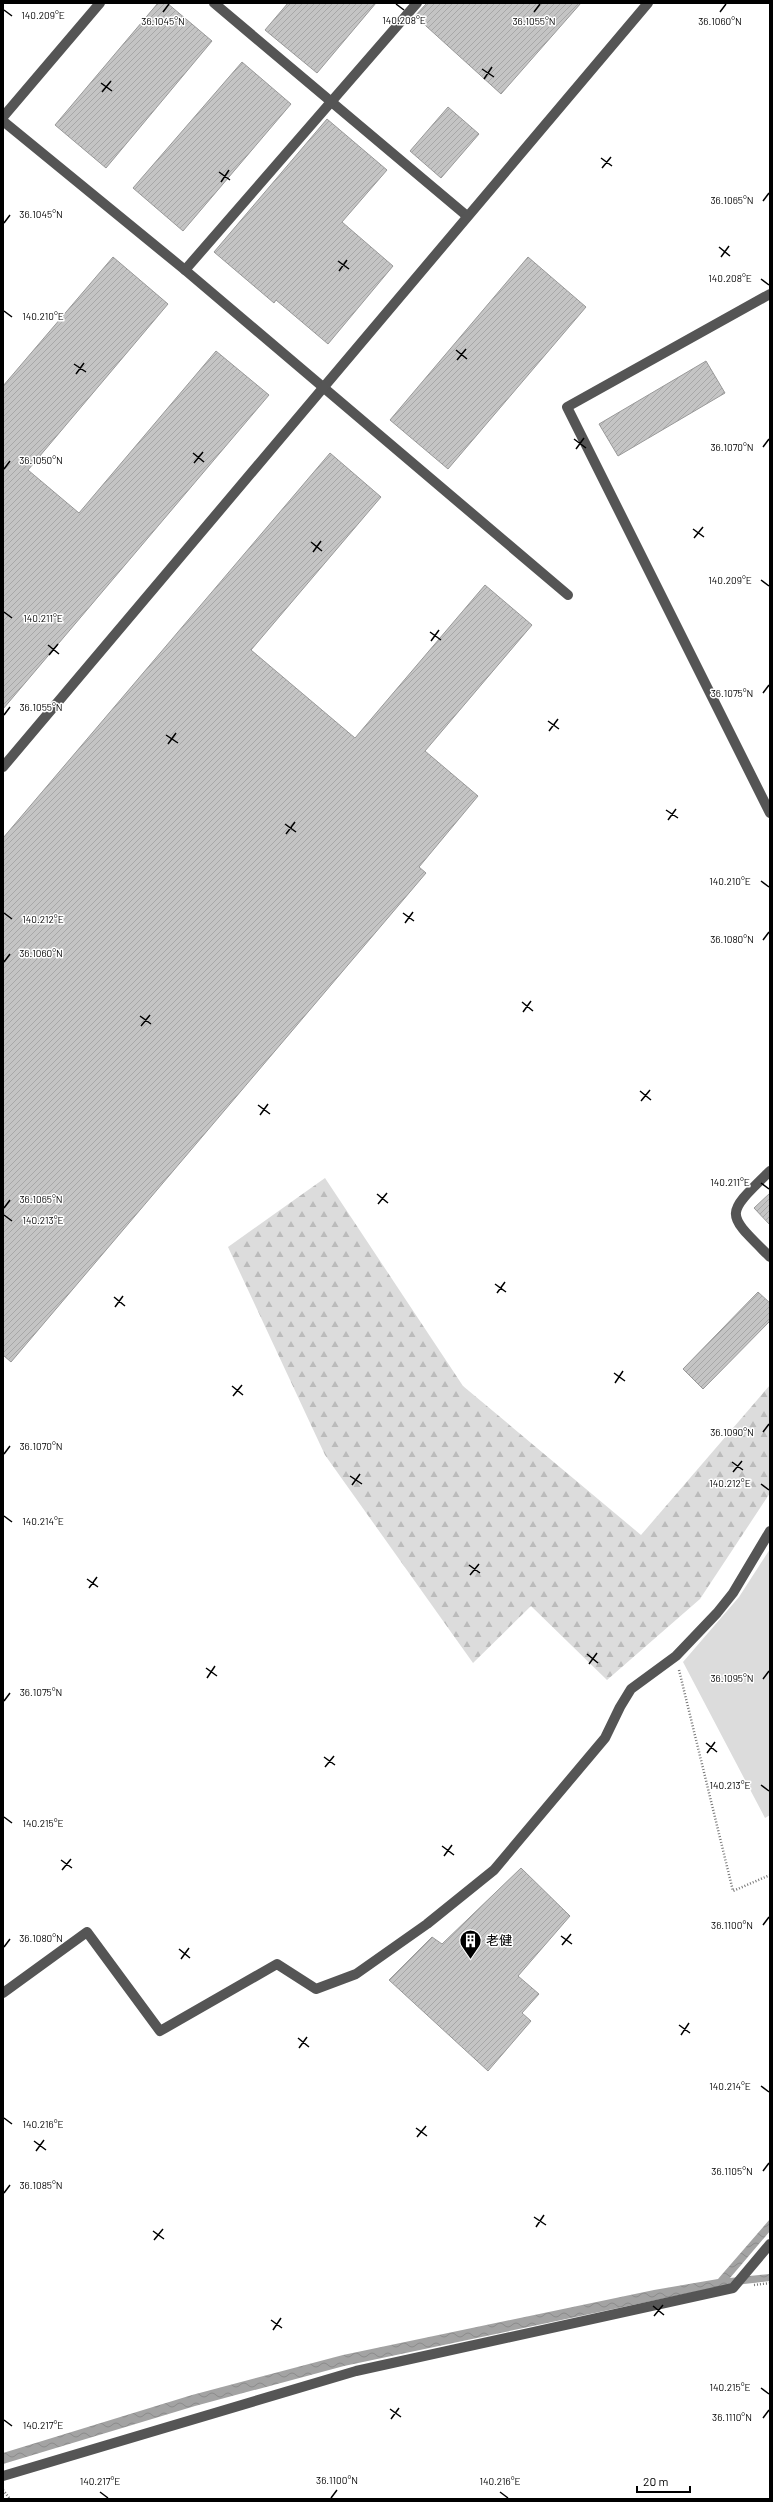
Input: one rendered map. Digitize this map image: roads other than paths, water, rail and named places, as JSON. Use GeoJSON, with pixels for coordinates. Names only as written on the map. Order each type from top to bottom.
{"type":"FeatureCollection","features":[{"type":"Feature","properties":{"kind":"street"},"geometry":{"type":"LineString","coordinates":[[3,117],[100,3]]}},
{"type":"Feature","properties":{"kind":"street"},"geometry":{"type":"LineString","coordinates":[[214,3],[467,216]]}},
{"type":"Feature","properties":{"kind":"street"},"geometry":{"type":"LineString","coordinates":[[185,270],[417,3]]}},
{"type":"Feature","properties":{"kind":"street"},"geometry":{"type":"LineString","coordinates":[[3,767],[325,388],[467,216],[648,3]]}},
{"type":"Feature","properties":{"kind":"street"},"geometry":{"type":"LineString","coordinates":[[3,121],[185,270],[568,595]]}},
{"type":"Feature","properties":{"kind":"street"},"geometry":{"type":"LineString","coordinates":[[770,294],[567,407],[770,813]]}},
{"type":"Feature","properties":{"kind":"street"},"geometry":{"type":"LineString","coordinates":[[770,1171],[738,1202],[735,1214],[738,1224],[770,1258]]}},
{"type":"Feature","properties":{"kind":"street"},"geometry":{"type":"LineString","coordinates":[[3,1993],[87,1932],[160,2031],[277,1964],[316,1989],[356,1974],[427,1924],[494,1870],[605,1738],[620,1707],[631,1690],[676,1656],[717,1613],[733,1593],[770,1531]]}},
{"type":"Feature","properties":{"kind":"street"},"geometry":{"type":"LineString","coordinates":[[3,2476],[356,2371],[733,2288],[770,2244]]}},
{"type":"Feature","properties":{"kind":"water"},"geometry":{"type":"Polygon","coordinates":[[[770,2219],[770,2231],[730,2278],[770,2274],[770,2281],[718,2287],[344,2366],[195,2406],[3,2464],[3,2453],[192,2395],[343,2355],[654,2290],[718,2279],[770,2219]]]}},
{"type":"Feature","properties":{"kind":"place","name":"老健"},"geometry":{"type":"Point","coordinates":[470,1960]}}]}
